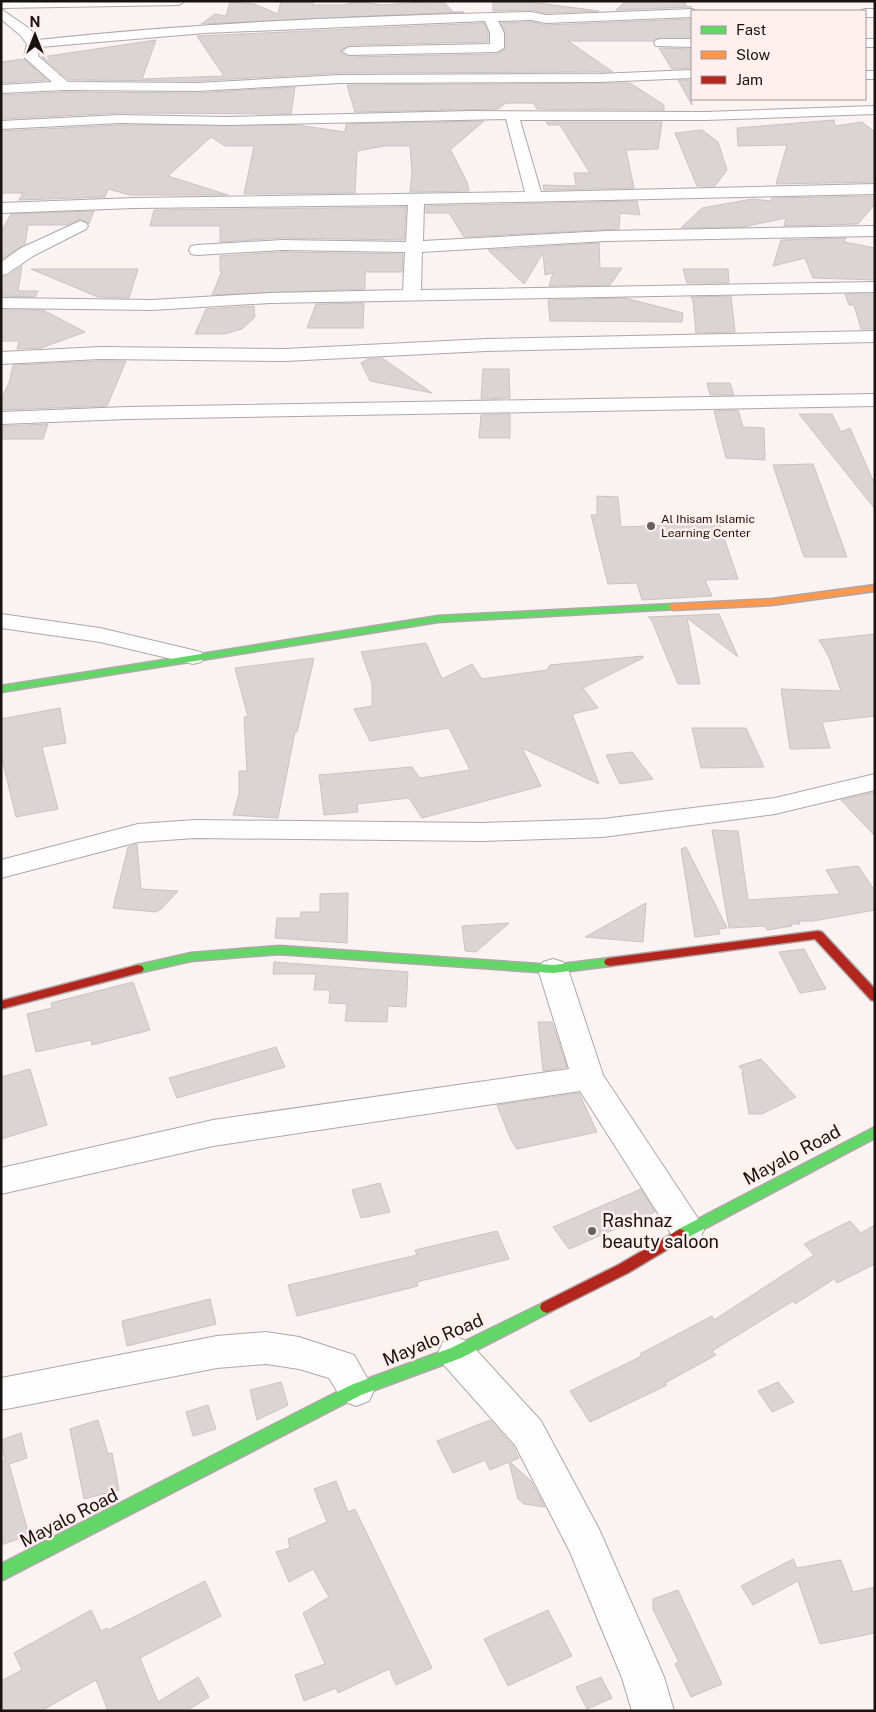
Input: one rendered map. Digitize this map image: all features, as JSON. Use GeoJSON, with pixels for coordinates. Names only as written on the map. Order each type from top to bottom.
{"type":"FeatureCollection","features":[{"type":"Feature","properties":{"kind":"street"},"geometry":{"type":"LineString","coordinates":[[1,4],[179,1]]}},
{"type":"Feature","properties":{"kind":"street"},"geometry":{"type":"LineString","coordinates":[[1,13],[25,32],[34,44],[32,57],[64,86]]}},
{"type":"Feature","properties":{"kind":"street"},"geometry":{"type":"LineString","coordinates":[[1,89],[64,86],[197,87],[347,46],[490,17],[530,16],[546,19],[691,13]]}},
{"type":"Feature","properties":{"kind":"street"},"geometry":{"type":"LineString","coordinates":[[347,46],[497,48],[497,33],[490,17]]}},
{"type":"Feature","properties":{"kind":"street"},"geometry":{"type":"LineString","coordinates":[[34,44],[172,30],[347,46],[599,78],[691,74]]}},
{"type":"Feature","properties":{"kind":"street"},"geometry":{"type":"LineString","coordinates":[[661,43],[691,43]]}},
{"type":"Feature","properties":{"kind":"street"},"geometry":{"type":"LineString","coordinates":[[1,125],[120,118],[227,121],[512,116],[705,116],[875,110]]}},
{"type":"Feature","properties":{"kind":"street"},"geometry":{"type":"LineString","coordinates":[[512,116],[534,196]]}},
{"type":"Feature","properties":{"kind":"street"},"geometry":{"type":"LineString","coordinates":[[1,208],[144,203],[416,199],[875,188]]}},
{"type":"Feature","properties":{"kind":"street"},"geometry":{"type":"LineString","coordinates":[[412,295],[416,199]]}},
{"type":"Feature","properties":{"kind":"street"},"geometry":{"type":"LineString","coordinates":[[1,270],[27,252],[80,226]]}},
{"type":"Feature","properties":{"kind":"street"},"geometry":{"type":"LineString","coordinates":[[196,250],[282,245],[414,247],[606,236],[875,231]]}},
{"type":"Feature","properties":{"kind":"street"},"geometry":{"type":"LineString","coordinates":[[1,303],[152,304],[270,298],[875,286]]}},
{"type":"Feature","properties":{"kind":"street"},"geometry":{"type":"LineString","coordinates":[[1,358],[100,353],[285,354],[486,345],[875,336]]}},
{"type":"Feature","properties":{"kind":"street"},"geometry":{"type":"LineString","coordinates":[[1,418],[127,413],[875,400]]}},
{"type":"Feature","properties":{"kind":"street"},"geometry":{"type":"LineString","coordinates":[[1,689],[438,619],[772,602],[875,588]]}},
{"type":"Feature","properties":{"kind":"street"},"geometry":{"type":"LineString","coordinates":[[1,621],[100,635],[193,657]]}},
{"type":"Feature","properties":{"kind":"street"},"geometry":{"type":"LineString","coordinates":[[1,868],[138,833],[195,830],[482,832],[603,828],[775,806],[875,782]]}},
{"type":"Feature","properties":{"kind":"street"},"geometry":{"type":"LineString","coordinates":[[1,1005],[158,963],[191,957],[270,951],[553,968],[818,935],[875,997]]}},
{"type":"Feature","properties":{"kind":"street"},"geometry":{"type":"LineString","coordinates":[[553,968],[588,1078],[687,1230]]}},
{"type":"Feature","properties":{"kind":"street"},"geometry":{"type":"LineString","coordinates":[[1,1181],[213,1133],[588,1078]]}},
{"type":"Feature","properties":{"kind":"street","name":"Mayalo Road"},"geometry":{"type":"LineString","coordinates":[[1,1573],[356,1390],[456,1353],[623,1269],[687,1230],[875,1132]]}},
{"type":"Feature","properties":{"kind":"street"},"geometry":{"type":"LineString","coordinates":[[1,1394],[216,1352],[266,1348],[299,1353],[340,1366],[356,1390]]}},
{"type":"Feature","properties":{"kind":"street"},"geometry":{"type":"LineString","coordinates":[[456,1353],[528,1433],[585,1542],[643,1677],[653,1711]]}},
{"type":"Feature","properties":{"kind":"building"},"geometry":{"type":"Polygon","coordinates":[[[281,1],[314,1],[313,5],[344,5],[358,1],[381,5],[443,1],[453,12],[464,12],[201,24],[215,14],[226,16],[230,2],[254,4],[278,14],[281,1]]]}},
{"type":"Feature","properties":{"kind":"building"},"geometry":{"type":"Polygon","coordinates":[[[493,1],[523,1],[599,11],[546,13],[531,10],[493,11],[493,1]]]}},
{"type":"Feature","properties":{"kind":"building"},"geometry":{"type":"Polygon","coordinates":[[[626,1],[685,2],[686,6],[692,7],[616,10],[626,1]]]}},
{"type":"Feature","properties":{"kind":"building"},"geometry":{"type":"Polygon","coordinates":[[[691,19],[691,37],[661,37],[653,41],[568,41],[613,72],[340,73],[197,81],[69,80],[42,57],[156,40],[142,79],[224,76],[197,36],[484,23],[488,33],[488,42],[349,45],[340,52],[349,57],[497,54],[506,48],[506,33],[501,23],[531,22],[546,25],[691,19]]]}},
{"type":"Feature","properties":{"kind":"building"},"geometry":{"type":"Polygon","coordinates":[[[659,48],[691,49],[691,68],[672,69],[659,48]]]}},
{"type":"Feature","properties":{"kind":"building"},"geometry":{"type":"Polygon","coordinates":[[[24,59],[47,80],[1,83],[1,62],[24,59]]]}},
{"type":"Feature","properties":{"kind":"building"},"geometry":{"type":"Polygon","coordinates":[[[678,80],[691,80],[692,105],[678,80]]]}},
{"type":"Feature","properties":{"kind":"building"},"geometry":{"type":"Polygon","coordinates":[[[630,83],[664,105],[664,110],[537,109],[533,103],[506,103],[498,109],[355,112],[347,85],[630,83]]]}},
{"type":"Feature","properties":{"kind":"building"},"geometry":{"type":"Polygon","coordinates":[[[295,87],[291,114],[120,113],[1,119],[1,95],[64,92],[197,93],[295,87]]]}},
{"type":"Feature","properties":{"kind":"building"},"geometry":{"type":"Polygon","coordinates":[[[834,120],[835,126],[862,122],[875,132],[875,182],[776,184],[787,145],[738,146],[737,128],[834,120]]]}},
{"type":"Feature","properties":{"kind":"building"},"geometry":{"type":"Polygon","coordinates":[[[484,121],[449,151],[451,151],[467,182],[469,191],[410,192],[412,173],[410,146],[384,146],[357,151],[355,193],[244,194],[254,146],[225,146],[211,137],[168,176],[228,195],[130,195],[108,189],[105,197],[19,200],[23,193],[1,193],[1,131],[120,125],[297,125],[345,132],[346,124],[484,121]]]}},
{"type":"Feature","properties":{"kind":"building"},"geometry":{"type":"Polygon","coordinates":[[[546,122],[662,122],[658,149],[626,150],[634,188],[544,190],[543,185],[576,186],[574,173],[590,173],[560,125],[548,125],[546,122]]]}},
{"type":"Feature","properties":{"kind":"building"},"geometry":{"type":"Polygon","coordinates":[[[702,130],[718,142],[727,170],[715,186],[697,186],[675,133],[702,130]]]}},
{"type":"Feature","properties":{"kind":"building"},"geometry":{"type":"Polygon","coordinates":[[[875,196],[875,204],[858,224],[784,226],[786,218],[743,227],[681,228],[702,208],[752,199],[771,201],[772,198],[875,196]]]}},
{"type":"Feature","properties":{"kind":"building"},"geometry":{"type":"Polygon","coordinates":[[[637,201],[640,215],[620,213],[619,229],[464,237],[449,213],[426,213],[426,206],[637,201]]]}},
{"type":"Feature","properties":{"kind":"building"},"geometry":{"type":"Polygon","coordinates":[[[406,207],[404,240],[282,238],[220,242],[220,226],[150,226],[154,210],[406,207]]]}},
{"type":"Feature","properties":{"kind":"building"},"geometry":{"type":"Polygon","coordinates":[[[94,211],[89,224],[81,219],[67,225],[28,225],[25,244],[1,260],[1,232],[11,214],[94,211]]]}},
{"type":"Feature","properties":{"kind":"building"},"geometry":{"type":"Polygon","coordinates":[[[846,238],[844,242],[875,248],[875,280],[813,278],[805,258],[773,266],[781,240],[846,238]]]}},
{"type":"Feature","properties":{"kind":"building"},"geometry":{"type":"Polygon","coordinates":[[[599,243],[600,268],[622,268],[610,285],[549,286],[553,273],[545,275],[543,253],[524,284],[488,250],[599,243]]]}},
{"type":"Feature","properties":{"kind":"building"},"geometry":{"type":"Polygon","coordinates":[[[282,252],[403,254],[402,272],[365,272],[365,289],[212,295],[222,271],[220,271],[220,256],[282,252]]]}},
{"type":"Feature","properties":{"kind":"building"},"geometry":{"type":"Polygon","coordinates":[[[22,266],[18,291],[38,291],[35,297],[1,296],[1,277],[8,276],[22,266]]]}},
{"type":"Feature","properties":{"kind":"building"},"geometry":{"type":"Polygon","coordinates":[[[31,269],[138,269],[129,298],[98,297],[31,269]]]}},
{"type":"Feature","properties":{"kind":"building"},"geometry":{"type":"Polygon","coordinates":[[[683,269],[728,269],[729,283],[687,283],[683,269]]]}},
{"type":"Feature","properties":{"kind":"building"},"geometry":{"type":"Polygon","coordinates":[[[845,294],[875,294],[875,329],[861,329],[854,305],[849,305],[845,294]]]}},
{"type":"Feature","properties":{"kind":"building"},"geometry":{"type":"Polygon","coordinates":[[[731,296],[735,332],[696,333],[691,297],[731,296]]]}},
{"type":"Feature","properties":{"kind":"building"},"geometry":{"type":"Polygon","coordinates":[[[625,298],[683,313],[682,322],[550,321],[548,300],[625,298]]]}},
{"type":"Feature","properties":{"kind":"building"},"geometry":{"type":"Polygon","coordinates":[[[364,303],[363,328],[307,328],[316,304],[364,303]]]}},
{"type":"Feature","properties":{"kind":"building"},"geometry":{"type":"Polygon","coordinates":[[[254,306],[255,317],[242,329],[224,334],[195,334],[206,309],[254,306]]]}},
{"type":"Feature","properties":{"kind":"building"},"geometry":{"type":"Polygon","coordinates":[[[1,310],[43,310],[85,332],[41,348],[17,349],[19,341],[1,341],[1,310]]]}},
{"type":"Feature","properties":{"kind":"building"},"geometry":{"type":"Polygon","coordinates":[[[382,358],[432,393],[370,381],[361,363],[368,359],[382,358]]]}},
{"type":"Feature","properties":{"kind":"building"},"geometry":{"type":"Polygon","coordinates":[[[126,361],[107,406],[1,410],[1,399],[9,383],[13,365],[126,361]]]}},
{"type":"Feature","properties":{"kind":"building"},"geometry":{"type":"Polygon","coordinates":[[[483,369],[509,369],[510,398],[481,399],[483,369]]]}},
{"type":"Feature","properties":{"kind":"building"},"geometry":{"type":"Polygon","coordinates":[[[707,383],[730,383],[734,395],[710,395],[707,383]]]}},
{"type":"Feature","properties":{"kind":"building"},"geometry":{"type":"Polygon","coordinates":[[[738,410],[743,427],[764,428],[765,460],[726,458],[714,411],[738,410]]]}},
{"type":"Feature","properties":{"kind":"building"},"geometry":{"type":"Polygon","coordinates":[[[510,414],[510,438],[479,438],[481,415],[510,414]]]}},
{"type":"Feature","properties":{"kind":"building"},"geometry":{"type":"Polygon","coordinates":[[[799,414],[832,414],[841,432],[850,428],[875,485],[875,509],[799,414]]]}},
{"type":"Feature","properties":{"kind":"building"},"geometry":{"type":"Polygon","coordinates":[[[48,424],[43,439],[1,439],[1,426],[48,424]]]}},
{"type":"Feature","properties":{"kind":"building"},"geometry":{"type":"Polygon","coordinates":[[[813,464],[847,557],[804,557],[773,465],[813,464]]]}},
{"type":"Feature","properties":{"kind":"building"},"geometry":{"type":"Polygon","coordinates":[[[597,496],[618,497],[621,527],[719,523],[738,579],[705,580],[712,596],[642,600],[637,583],[608,584],[591,515],[597,515],[597,496]]]}},
{"type":"Feature","properties":{"kind":"building"},"geometry":{"type":"Polygon","coordinates":[[[719,614],[738,657],[687,618],[700,684],[678,684],[651,619],[648,617],[719,614]]]}},
{"type":"Feature","properties":{"kind":"building"},"geometry":{"type":"Polygon","coordinates":[[[875,634],[875,716],[822,722],[830,748],[790,749],[781,689],[841,691],[829,657],[819,640],[875,634]]]}},
{"type":"Feature","properties":{"kind":"building"},"geometry":{"type":"Polygon","coordinates":[[[426,643],[442,679],[472,664],[482,679],[547,670],[550,665],[643,656],[643,658],[583,688],[598,708],[572,714],[599,784],[522,748],[541,786],[422,818],[409,798],[357,804],[358,812],[324,815],[319,775],[412,767],[420,778],[470,770],[449,728],[370,741],[354,709],[372,706],[372,683],[361,652],[426,643]]]}},
{"type":"Feature","properties":{"kind":"building"},"geometry":{"type":"Polygon","coordinates":[[[314,658],[297,732],[295,732],[278,818],[233,815],[239,794],[239,771],[247,771],[244,717],[248,717],[235,668],[314,658]]]}},
{"type":"Feature","properties":{"kind":"building"},"geometry":{"type":"Polygon","coordinates":[[[60,708],[66,743],[42,747],[58,809],[16,817],[1,754],[1,719],[60,708]]]}},
{"type":"Feature","properties":{"kind":"building"},"geometry":{"type":"Polygon","coordinates":[[[692,728],[746,728],[764,767],[701,768],[692,728]]]}},
{"type":"Feature","properties":{"kind":"building"},"geometry":{"type":"Polygon","coordinates":[[[632,752],[653,779],[620,784],[606,755],[632,752]]]}},
{"type":"Feature","properties":{"kind":"building"},"geometry":{"type":"Polygon","coordinates":[[[875,792],[875,836],[841,800],[875,792]]]}},
{"type":"Feature","properties":{"kind":"building"},"geometry":{"type":"Polygon","coordinates":[[[712,830],[738,831],[748,900],[840,894],[826,870],[858,866],[875,891],[875,910],[813,921],[799,921],[800,924],[790,924],[792,926],[767,930],[765,926],[729,928],[712,830]]]}},
{"type":"Feature","properties":{"kind":"building"},"geometry":{"type":"Polygon","coordinates":[[[137,844],[141,889],[178,891],[156,912],[113,908],[128,847],[137,844]]]}},
{"type":"Feature","properties":{"kind":"building"},"geometry":{"type":"Polygon","coordinates":[[[686,847],[727,928],[718,929],[720,934],[695,937],[681,849],[686,847]]]}},
{"type":"Feature","properties":{"kind":"building"},"geometry":{"type":"Polygon","coordinates":[[[348,893],[347,943],[275,938],[277,918],[300,918],[301,912],[320,912],[320,894],[348,893]]]}},
{"type":"Feature","properties":{"kind":"building"},"geometry":{"type":"Polygon","coordinates":[[[646,903],[643,942],[585,937],[646,903]]]}},
{"type":"Feature","properties":{"kind":"building"},"geometry":{"type":"Polygon","coordinates":[[[509,923],[476,952],[465,951],[462,926],[509,923]]]}},
{"type":"Feature","properties":{"kind":"building"},"geometry":{"type":"Polygon","coordinates":[[[804,949],[826,989],[800,993],[779,952],[804,949]]]}},
{"type":"Feature","properties":{"kind":"building"},"geometry":{"type":"Polygon","coordinates":[[[274,962],[408,972],[406,1007],[388,1006],[387,1022],[345,1021],[347,1004],[329,1003],[330,990],[314,990],[316,974],[273,974],[274,962]]]}},
{"type":"Feature","properties":{"kind":"building"},"geometry":{"type":"Polygon","coordinates":[[[133,982],[150,1030],[92,1045],[91,1040],[36,1052],[27,1014],[52,1008],[51,1003],[133,982]]]}},
{"type":"Feature","properties":{"kind":"building"},"geometry":{"type":"Polygon","coordinates":[[[538,1022],[552,1022],[567,1067],[543,1071],[538,1022]]]}},
{"type":"Feature","properties":{"kind":"building"},"geometry":{"type":"Polygon","coordinates":[[[276,1047],[285,1067],[177,1098],[169,1078],[276,1047]]]}},
{"type":"Feature","properties":{"kind":"building"},"geometry":{"type":"Polygon","coordinates":[[[761,1059],[796,1097],[762,1114],[749,1114],[742,1072],[744,1072],[739,1066],[761,1059]]]}},
{"type":"Feature","properties":{"kind":"building"},"geometry":{"type":"Polygon","coordinates":[[[30,1069],[47,1125],[1,1139],[1,1077],[30,1069]]]}},
{"type":"Feature","properties":{"kind":"building"},"geometry":{"type":"Polygon","coordinates":[[[579,1093],[597,1132],[517,1149],[511,1140],[497,1105],[579,1093]]]}},
{"type":"Feature","properties":{"kind":"building"},"geometry":{"type":"Polygon","coordinates":[[[380,1183],[390,1212],[361,1218],[352,1190],[380,1183]]]}},
{"type":"Feature","properties":{"kind":"building"},"geometry":{"type":"Polygon","coordinates":[[[641,1189],[655,1212],[569,1249],[553,1227],[641,1189]]]}},
{"type":"Feature","properties":{"kind":"building"},"geometry":{"type":"Polygon","coordinates":[[[850,1221],[861,1233],[875,1225],[875,1264],[837,1283],[834,1279],[795,1304],[793,1301],[712,1351],[716,1355],[665,1383],[667,1385],[590,1422],[570,1391],[642,1356],[640,1354],[712,1316],[714,1320],[814,1255],[804,1244],[850,1221]]]}},
{"type":"Feature","properties":{"kind":"building"},"geometry":{"type":"Polygon","coordinates":[[[497,1231],[509,1259],[417,1282],[418,1286],[297,1316],[288,1285],[417,1255],[415,1250],[497,1231]]]}},
{"type":"Feature","properties":{"kind":"building"},"geometry":{"type":"Polygon","coordinates":[[[210,1299],[216,1324],[127,1346],[122,1321],[210,1299]]]}},
{"type":"Feature","properties":{"kind":"building"},"geometry":{"type":"Polygon","coordinates":[[[281,1382],[288,1405],[257,1420],[250,1390],[281,1382]]]}},
{"type":"Feature","properties":{"kind":"building"},"geometry":{"type":"Polygon","coordinates":[[[778,1382],[794,1402],[772,1412],[758,1391],[778,1382]]]}},
{"type":"Feature","properties":{"kind":"building"},"geometry":{"type":"Polygon","coordinates":[[[208,1405],[216,1429],[193,1436],[186,1412],[208,1405]]]}},
{"type":"Feature","properties":{"kind":"building"},"geometry":{"type":"Polygon","coordinates":[[[98,1420],[108,1454],[112,1453],[119,1490],[84,1499],[70,1429],[98,1420]]]}},
{"type":"Feature","properties":{"kind":"building"},"geometry":{"type":"Polygon","coordinates":[[[490,1420],[513,1446],[519,1458],[510,1462],[531,1481],[545,1507],[524,1504],[518,1499],[509,1462],[490,1470],[485,1460],[453,1473],[437,1441],[490,1420]]]}},
{"type":"Feature","properties":{"kind":"building"},"geometry":{"type":"Polygon","coordinates":[[[21,1433],[27,1458],[9,1464],[29,1535],[1,1545],[1,1462],[5,1461],[1,1440],[21,1433]]]}},
{"type":"Feature","properties":{"kind":"building"},"geometry":{"type":"Polygon","coordinates":[[[336,1481],[348,1512],[355,1509],[432,1668],[396,1685],[389,1669],[338,1693],[336,1688],[304,1701],[295,1675],[325,1664],[303,1613],[329,1597],[313,1569],[289,1582],[276,1552],[290,1548],[288,1539],[327,1522],[314,1489],[336,1481]]]}},
{"type":"Feature","properties":{"kind":"building"},"geometry":{"type":"Polygon","coordinates":[[[793,1559],[797,1568],[841,1560],[853,1592],[875,1587],[875,1633],[820,1644],[798,1581],[753,1605],[741,1586],[793,1559]]]}},
{"type":"Feature","properties":{"kind":"building"},"geometry":{"type":"Polygon","coordinates":[[[205,1581],[221,1616],[140,1658],[158,1702],[198,1677],[209,1697],[186,1711],[108,1711],[96,1680],[41,1711],[1,1711],[1,1681],[22,1670],[14,1653],[91,1610],[101,1631],[107,1628],[108,1630],[205,1581]]]}},
{"type":"Feature","properties":{"kind":"building"},"geometry":{"type":"Polygon","coordinates":[[[678,1590],[722,1684],[691,1697],[675,1664],[679,1662],[653,1609],[653,1599],[678,1590]]]}},
{"type":"Feature","properties":{"kind":"building"},"geometry":{"type":"Polygon","coordinates":[[[548,1610],[572,1656],[508,1686],[484,1639],[548,1610]]]}},
{"type":"Feature","properties":{"kind":"building"},"geometry":{"type":"Polygon","coordinates":[[[601,1677],[612,1698],[587,1709],[576,1687],[601,1677]]]}},
{"type":"Feature","properties":{"kind":"traffic: fast"},"geometry":{"type":"LineString","coordinates":[[1,689],[438,619],[673,607]]}},
{"type":"Feature","properties":{"kind":"traffic: fast"},"geometry":{"type":"LineString","coordinates":[[138,969],[191,957],[279,950],[553,969],[610,962]]}},
{"type":"Feature","properties":{"kind":"traffic: fast"},"geometry":{"type":"LineString","coordinates":[[680,1235],[875,1132]]}},
{"type":"Feature","properties":{"kind":"traffic: fast"},"geometry":{"type":"LineString","coordinates":[[1,1573],[356,1390],[456,1353],[547,1307]]}},
{"type":"Feature","properties":{"kind":"traffic: slow"},"geometry":{"type":"LineString","coordinates":[[673,607],[772,602],[875,588]]}},
{"type":"Feature","properties":{"kind":"traffic: jam"},"geometry":{"type":"LineString","coordinates":[[610,962],[818,935],[875,997]]}},
{"type":"Feature","properties":{"kind":"traffic: jam"},"geometry":{"type":"LineString","coordinates":[[1,1005],[138,969]]}},
{"type":"Feature","properties":{"kind":"traffic: jam"},"geometry":{"type":"LineString","coordinates":[[547,1307],[623,1269],[680,1235]]}},
{"type":"Feature","properties":{"kind":"place","name":"Al Ihisam Islamic Learning Center"},"geometry":{"type":"Point","coordinates":[651,526]}},
{"type":"Feature","properties":{"kind":"place","name":"Rashnaz beauty saloon"},"geometry":{"type":"Point","coordinates":[592,1231]}}]}
